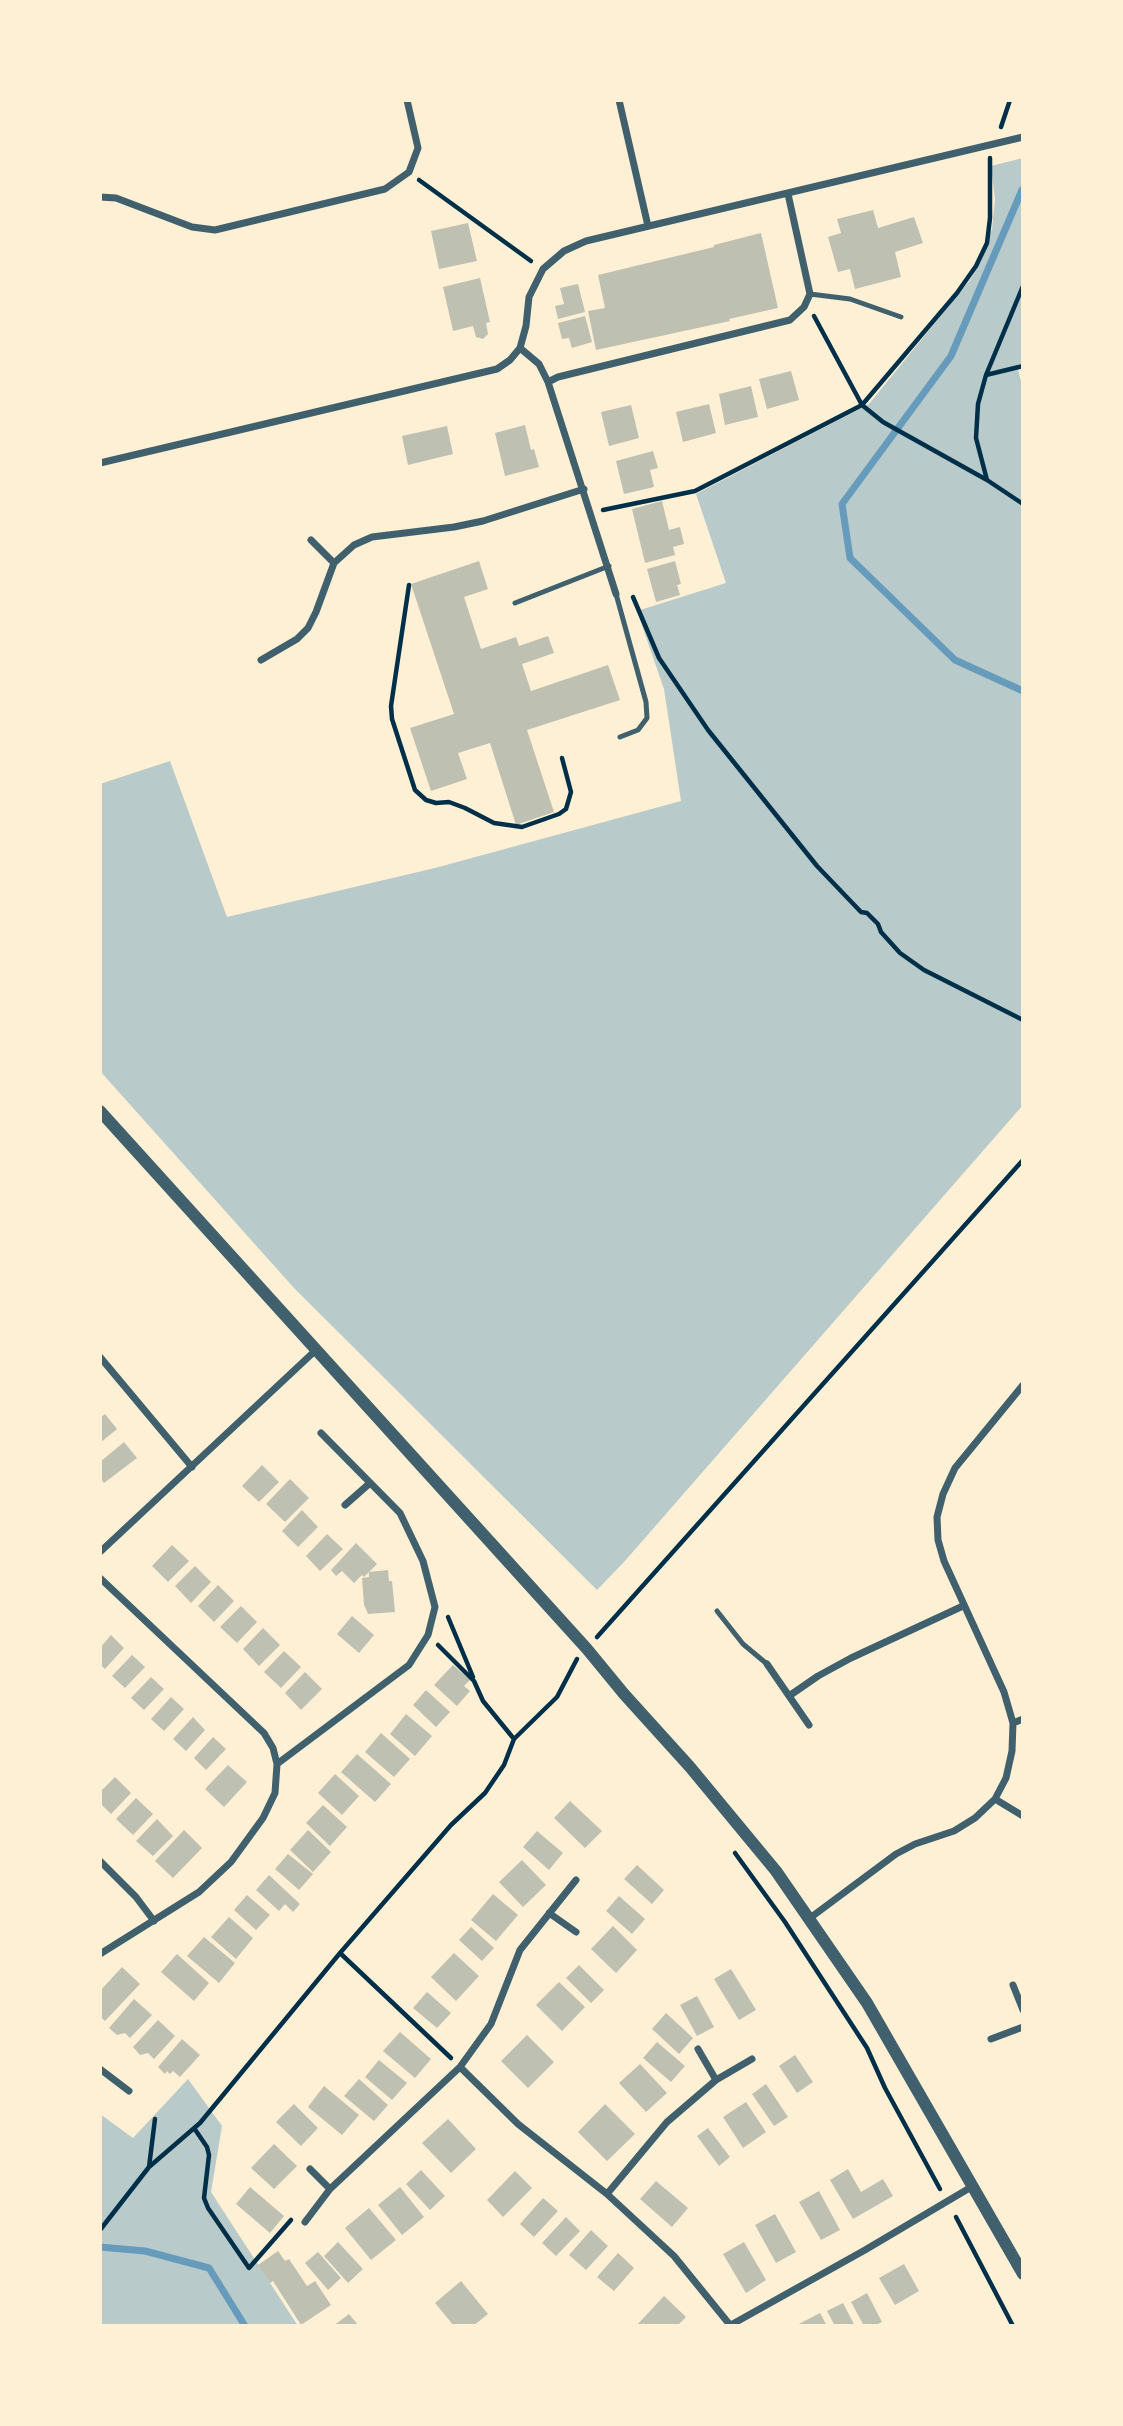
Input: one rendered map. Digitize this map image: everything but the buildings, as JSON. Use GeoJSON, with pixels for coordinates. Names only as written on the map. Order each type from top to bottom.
{"type":"FeatureCollection","features":[{"type":"Feature","properties":{"kind":"street"},"geometry":{"type":"LineString","coordinates":[[100,197],[116,198],[192,227],[215,230],[385,189],[409,172],[418,148],[407,100]]}},
{"type":"Feature","properties":{"kind":"street"},"geometry":{"type":"LineString","coordinates":[[619,100],[648,226]]}},
{"type":"Feature","properties":{"kind":"street"},"geometry":{"type":"LineString","coordinates":[[100,463],[497,369],[510,360],[520,348],[532,287],[543,269],[554,258],[586,241],[1023,137]]}},
{"type":"Feature","properties":{"kind":"street"},"geometry":{"type":"LineString","coordinates":[[548,382],[558,377],[790,320],[804,307],[810,293],[788,194]]}},
{"type":"Feature","properties":{"kind":"street"},"geometry":{"type":"LineString","coordinates":[[520,348],[539,364],[548,382],[616,594]]}},
{"type":"Feature","properties":{"kind":"street"},"geometry":{"type":"LineString","coordinates":[[261,660],[297,639],[308,628],[334,563],[354,545],[372,537],[484,521],[584,489]]}},
{"type":"Feature","properties":{"kind":"street"},"geometry":{"type":"LineString","coordinates":[[311,540],[334,563]]}},
{"type":"Feature","properties":{"kind":"street"},"geometry":{"type":"LineString","coordinates":[[100,1111],[587,1649],[776,1871],[867,2003],[1023,2274]]}},
{"type":"Feature","properties":{"kind":"street"},"geometry":{"type":"LineString","coordinates":[[100,1552],[317,1349]]}},
{"type":"Feature","properties":{"kind":"street"},"geometry":{"type":"LineString","coordinates":[[100,1357],[192,1467]]}},
{"type":"Feature","properties":{"kind":"street"},"geometry":{"type":"LineString","coordinates":[[810,1918],[896,1854],[915,1844],[954,1831],[975,1818],[995,1799],[1006,1778],[1012,1751],[1013,1723],[1004,1692],[963,1606],[938,1540],[937,1517],[943,1494],[956,1468],[1023,1385]]}},
{"type":"Feature","properties":{"kind":"street"},"geometry":{"type":"LineString","coordinates":[[277,1764],[409,1665],[428,1635],[435,1607],[423,1561],[401,1513],[321,1433]]}},
{"type":"Feature","properties":{"kind":"street"},"geometry":{"type":"LineString","coordinates":[[345,1505],[370,1483]]}},
{"type":"Feature","properties":{"kind":"street"},"geometry":{"type":"LineString","coordinates":[[100,1578],[264,1733],[273,1748],[277,1764],[275,1793],[263,1818],[231,1862],[199,1892],[100,1954]]}},
{"type":"Feature","properties":{"kind":"street"},"geometry":{"type":"LineString","coordinates":[[789,1696],[851,1658],[963,1606]]}},
{"type":"Feature","properties":{"kind":"street"},"geometry":{"type":"LineString","coordinates":[[766,1664],[809,1725]]}},
{"type":"Feature","properties":{"kind":"street"},"geometry":{"type":"LineString","coordinates":[[1013,1723],[1023,1719]]}},
{"type":"Feature","properties":{"kind":"street"},"geometry":{"type":"LineString","coordinates":[[995,1799],[1023,1816]]}},
{"type":"Feature","properties":{"kind":"street"},"geometry":{"type":"LineString","coordinates":[[100,1861],[136,1897],[154,1921]]}},
{"type":"Feature","properties":{"kind":"street"},"geometry":{"type":"LineString","coordinates":[[305,2222],[330,2189],[460,2067],[491,2024],[520,1950],[576,1880]]}},
{"type":"Feature","properties":{"kind":"street"},"geometry":{"type":"LineString","coordinates":[[549,1913],[576,1932]]}},
{"type":"Feature","properties":{"kind":"street"},"geometry":{"type":"LineString","coordinates":[[1013,1984],[1023,2010]]}},
{"type":"Feature","properties":{"kind":"street"},"geometry":{"type":"LineString","coordinates":[[991,2039],[1023,2026]]}},
{"type":"Feature","properties":{"kind":"street"},"geometry":{"type":"LineString","coordinates":[[698,2049],[716,2080]]}},
{"type":"Feature","properties":{"kind":"street"},"geometry":{"type":"LineString","coordinates":[[607,2194],[667,2122],[716,2080],[752,2059]]}},
{"type":"Feature","properties":{"kind":"street"},"geometry":{"type":"LineString","coordinates":[[460,2067],[518,2123],[607,2194],[674,2256],[729,2326],[974,2185]]}},
{"type":"Feature","properties":{"kind":"street"},"geometry":{"type":"LineString","coordinates":[[100,2069],[129,2091]]}},
{"type":"Feature","properties":{"kind":"street"},"geometry":{"type":"LineString","coordinates":[[310,2169],[330,2189]]}},
{"type":"Feature","properties":{"kind":"lane"},"geometry":{"type":"LineString","coordinates":[[810,293],[850,299],[901,317]]}},
{"type":"Feature","properties":{"kind":"lane"},"geometry":{"type":"LineString","coordinates":[[515,603],[609,566]]}},
{"type":"Feature","properties":{"kind":"lane"},"geometry":{"type":"LineString","coordinates":[[616,594],[646,702],[647,718],[638,730],[620,737]]}},
{"type":"Feature","properties":{"kind":"lane"},"geometry":{"type":"LineString","coordinates":[[718,1611],[743,1644],[766,1664]]}},
{"type":"Feature","properties":{"kind":"path"},"geometry":{"type":"LineString","coordinates":[[592,513],[695,491],[862,405],[957,293],[976,266],[987,243],[991,199],[990,158],[1010,100]]}},
{"type":"Feature","properties":{"kind":"path"},"geometry":{"type":"LineString","coordinates":[[409,172],[532,261]]}},
{"type":"Feature","properties":{"kind":"path"},"geometry":{"type":"LineString","coordinates":[[987,480],[976,438],[978,404],[985,375],[1023,286]]}},
{"type":"Feature","properties":{"kind":"path"},"geometry":{"type":"LineString","coordinates":[[814,316],[862,405],[883,422],[987,480],[1023,504]]}},
{"type":"Feature","properties":{"kind":"path"},"geometry":{"type":"LineString","coordinates":[[985,375],[1023,366]]}},
{"type":"Feature","properties":{"kind":"path"},"geometry":{"type":"LineString","coordinates":[[410,585],[391,706],[392,719],[415,790],[426,800],[436,803],[449,802],[494,823],[522,827],[566,809],[571,792],[562,758]]}},
{"type":"Feature","properties":{"kind":"path"},"geometry":{"type":"LineString","coordinates":[[616,594],[633,595],[659,658],[708,730],[817,866],[861,912],[867,913],[900,953],[923,970],[1023,1020]]}},
{"type":"Feature","properties":{"kind":"path"},"geometry":{"type":"LineString","coordinates":[[100,2230],[149,2167],[194,2128],[451,1825],[485,1793],[504,1765],[514,1739],[557,1697],[573,1663],[1023,1160]]}},
{"type":"Feature","properties":{"kind":"path"},"geometry":{"type":"LineString","coordinates":[[445,1609],[483,1701],[514,1739]]}},
{"type":"Feature","properties":{"kind":"path"},"geometry":{"type":"LineString","coordinates":[[428,1635],[474,1681]]}},
{"type":"Feature","properties":{"kind":"path"},"geometry":{"type":"LineString","coordinates":[[573,1663],[581,1671]]}},
{"type":"Feature","properties":{"kind":"path"},"geometry":{"type":"LineString","coordinates":[[732,1848],[785,1922],[867,2048],[885,2088],[940,2189]]}},
{"type":"Feature","properties":{"kind":"path"},"geometry":{"type":"LineString","coordinates":[[340,1953],[460,2067]]}},
{"type":"Feature","properties":{"kind":"path"},"geometry":{"type":"LineString","coordinates":[[149,2167],[155,2119]]}},
{"type":"Feature","properties":{"kind":"path"},"geometry":{"type":"LineString","coordinates":[[194,2128],[207,2147],[209,2155],[204,2198],[249,2268],[292,2220]]}},
{"type":"Feature","properties":{"kind":"path"},"geometry":{"type":"LineString","coordinates":[[956,2217],[1013,2326]]}},
{"type":"Feature","properties":{"kind":"shaded area"},"geometry":{"type":"Polygon","coordinates":[[[1023,158],[1023,363],[1017,365],[1023,390],[1023,1105],[597,1590],[294,1288],[100,1071],[100,784],[170,761],[227,917],[435,868],[681,801],[664,689],[637,611],[726,583],[696,494],[869,404],[970,280],[981,261],[992,229],[995,199],[991,166],[1023,158]]]}},
{"type":"Feature","properties":{"kind":"shaded area"},"geometry":{"type":"Polygon","coordinates":[[[188,2079],[222,2126],[211,2192],[298,2326],[100,2326],[100,2114],[133,2138],[188,2079]]]}},
{"type":"Feature","properties":{"kind":"waterway"},"geometry":{"type":"LineString","coordinates":[[1022,190],[951,356],[842,504],[850,558],[955,660],[1023,691]]}},
{"type":"Feature","properties":{"kind":"waterway"},"geometry":{"type":"LineString","coordinates":[[100,2247],[145,2251],[209,2268],[245,2326]]}}]}
